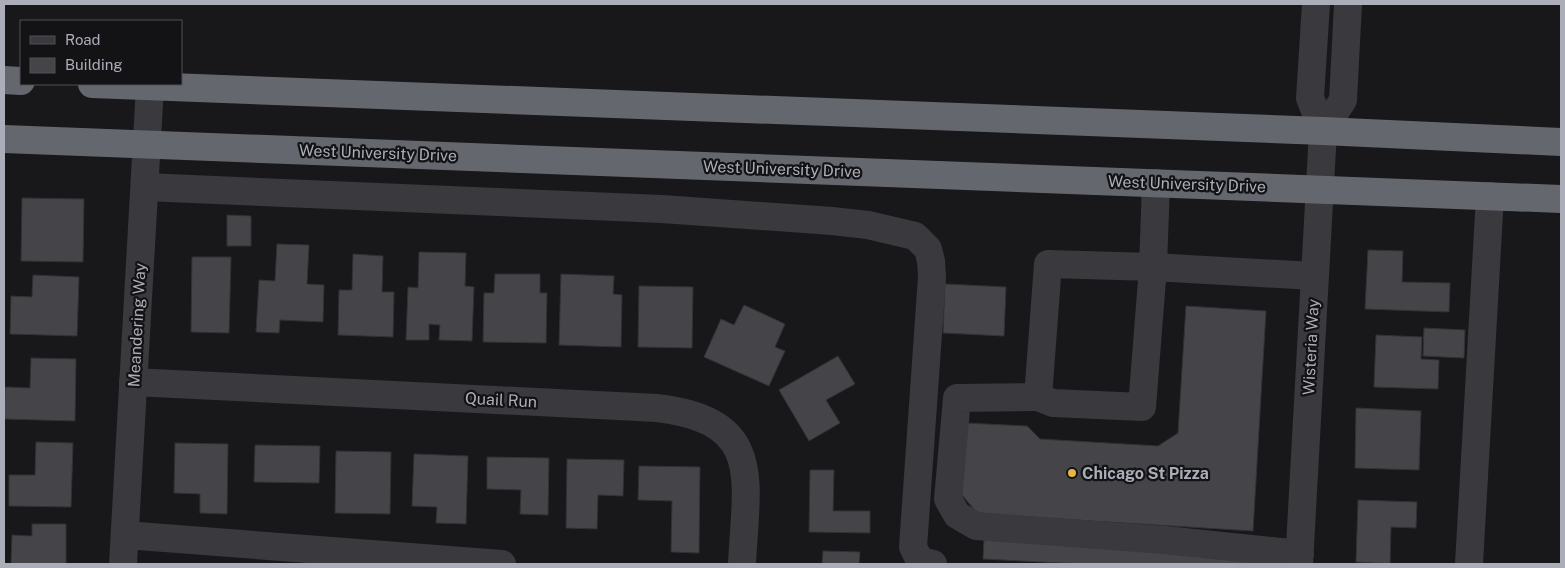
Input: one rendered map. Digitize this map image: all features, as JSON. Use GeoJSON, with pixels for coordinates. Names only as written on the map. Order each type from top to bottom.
{"type":"FeatureCollection","features":[{"type":"Feature","properties":{"kind":"highway"},"geometry":{"type":"LineString","coordinates":[[4,80],[20,81]]}},
{"type":"Feature","properties":{"kind":"highway"},"geometry":{"type":"LineString","coordinates":[[121,85],[1323,131],[1561,142]]}},
{"type":"Feature","properties":{"kind":"highway","name":"West University Drive"},"geometry":{"type":"LineString","coordinates":[[4,139],[1561,199]]}},
{"type":"Feature","properties":{"kind":"street"},"geometry":{"type":"LineString","coordinates":[[1316,4],[1310,98],[1323,131]]}},
{"type":"Feature","properties":{"kind":"street"},"geometry":{"type":"LineString","coordinates":[[1323,131],[1342,100],[1348,4]]}},
{"type":"Feature","properties":{"kind":"street","name":"Meandering Way"},"geometry":{"type":"LineString","coordinates":[[123,564],[150,86]]}},
{"type":"Feature","properties":{"kind":"street","name":"Wisteria Way"},"geometry":{"type":"LineString","coordinates":[[1300,559],[1323,131]]}},
{"type":"Feature","properties":{"kind":"street"},"geometry":{"type":"LineString","coordinates":[[1156,183],[1153,268],[1142,407],[1053,403],[1038,397],[957,398],[948,499],[958,515],[976,526],[1165,540],[1300,559]]}},
{"type":"Feature","properties":{"kind":"street"},"geometry":{"type":"LineString","coordinates":[[145,188],[662,209],[832,221],[896,230],[915,236],[928,249],[932,277],[913,547],[920,561],[933,564]]}},
{"type":"Feature","properties":{"kind":"street"},"geometry":{"type":"LineString","coordinates":[[1469,564],[1490,196]]}},
{"type":"Feature","properties":{"kind":"street"},"geometry":{"type":"LineString","coordinates":[[1038,397],[1048,264],[1314,276]]}},
{"type":"Feature","properties":{"kind":"street","name":"Quail Run"},"geometry":{"type":"LineString","coordinates":[[133,382],[657,408],[698,415],[719,426],[733,438],[741,453],[746,482],[742,564]]}},
{"type":"Feature","properties":{"kind":"street"},"geometry":{"type":"LineString","coordinates":[[125,535],[502,564]]}},
{"type":"Feature","properties":{"kind":"building"},"geometry":{"type":"Polygon","coordinates":[[[22,198],[84,199],[83,262],[21,261],[22,198]]]}},
{"type":"Feature","properties":{"kind":"building"},"geometry":{"type":"Polygon","coordinates":[[[227,215],[251,216],[251,246],[227,246],[227,215]]]}},
{"type":"Feature","properties":{"kind":"building"},"geometry":{"type":"Polygon","coordinates":[[[277,244],[309,245],[307,284],[324,285],[323,322],[280,320],[279,333],[256,332],[259,280],[275,281],[277,244]]]}},
{"type":"Feature","properties":{"kind":"building"},"geometry":{"type":"Polygon","coordinates":[[[1368,250],[1403,251],[1402,282],[1450,283],[1449,312],[1365,309],[1368,250]]]}},
{"type":"Feature","properties":{"kind":"building"},"geometry":{"type":"Polygon","coordinates":[[[419,252],[466,253],[465,286],[474,287],[472,341],[439,340],[440,325],[429,324],[429,340],[406,340],[408,287],[418,288],[419,252]]]}},
{"type":"Feature","properties":{"kind":"building"},"geometry":{"type":"Polygon","coordinates":[[[353,254],[383,256],[382,292],[394,292],[393,337],[338,335],[339,290],[352,290],[353,254]]]}},
{"type":"Feature","properties":{"kind":"building"},"geometry":{"type":"Polygon","coordinates":[[[192,257],[231,257],[229,333],[191,332],[192,257]]]}},
{"type":"Feature","properties":{"kind":"building"},"geometry":{"type":"Polygon","coordinates":[[[495,274],[540,274],[540,293],[547,293],[546,343],[483,342],[484,293],[494,293],[495,274]]]}},
{"type":"Feature","properties":{"kind":"building"},"geometry":{"type":"Polygon","coordinates":[[[561,274],[614,276],[613,294],[622,295],[621,347],[559,345],[561,274]]]}},
{"type":"Feature","properties":{"kind":"building"},"geometry":{"type":"Polygon","coordinates":[[[33,275],[79,277],[77,336],[10,334],[11,296],[32,297],[33,275]]]}},
{"type":"Feature","properties":{"kind":"building"},"geometry":{"type":"Polygon","coordinates":[[[945,284],[1006,287],[1004,336],[943,333],[945,284]]]}},
{"type":"Feature","properties":{"kind":"building"},"geometry":{"type":"Polygon","coordinates":[[[639,286],[693,287],[692,348],[638,347],[639,286]]]}},
{"type":"Feature","properties":{"kind":"building"},"geometry":{"type":"Polygon","coordinates":[[[744,305],[785,324],[775,347],[785,351],[769,386],[704,357],[721,319],[734,325],[744,305]]]}},
{"type":"Feature","properties":{"kind":"building"},"geometry":{"type":"Polygon","coordinates":[[[1186,306],[1266,311],[1253,531],[978,514],[962,495],[965,423],[1027,426],[1040,439],[1158,446],[1178,433],[1186,306]]]}},
{"type":"Feature","properties":{"kind":"building"},"geometry":{"type":"Polygon","coordinates":[[[1424,328],[1465,330],[1464,358],[1423,356],[1424,328]]]}},
{"type":"Feature","properties":{"kind":"building"},"geometry":{"type":"Polygon","coordinates":[[[1376,335],[1422,337],[1421,359],[1439,360],[1438,389],[1374,387],[1376,335]]]}},
{"type":"Feature","properties":{"kind":"building"},"geometry":{"type":"Polygon","coordinates":[[[838,356],[855,384],[826,400],[840,423],[809,441],[779,390],[838,356]]]}},
{"type":"Feature","properties":{"kind":"building"},"geometry":{"type":"Polygon","coordinates":[[[31,358],[76,359],[75,421],[4,419],[5,387],[30,388],[31,358]]]}},
{"type":"Feature","properties":{"kind":"building"},"geometry":{"type":"Polygon","coordinates":[[[1356,408],[1421,411],[1419,470],[1355,468],[1356,408]]]}},
{"type":"Feature","properties":{"kind":"building"},"geometry":{"type":"Polygon","coordinates":[[[36,442],[73,443],[71,507],[9,506],[9,475],[35,475],[36,442]]]}},
{"type":"Feature","properties":{"kind":"building"},"geometry":{"type":"Polygon","coordinates":[[[175,443],[228,444],[227,514],[200,513],[200,494],[174,493],[175,443]]]}},
{"type":"Feature","properties":{"kind":"building"},"geometry":{"type":"Polygon","coordinates":[[[255,445],[320,446],[319,483],[254,482],[255,445]]]}},
{"type":"Feature","properties":{"kind":"building"},"geometry":{"type":"Polygon","coordinates":[[[336,451],[391,452],[390,514],[335,513],[336,451]]]}},
{"type":"Feature","properties":{"kind":"building"},"geometry":{"type":"Polygon","coordinates":[[[414,454],[468,456],[466,524],[436,523],[437,507],[412,506],[414,454]]]}},
{"type":"Feature","properties":{"kind":"building"},"geometry":{"type":"Polygon","coordinates":[[[487,457],[549,458],[548,515],[520,514],[521,490],[487,489],[487,457]]]}},
{"type":"Feature","properties":{"kind":"building"},"geometry":{"type":"Polygon","coordinates":[[[567,459],[624,460],[623,496],[598,495],[597,529],[566,528],[567,459]]]}},
{"type":"Feature","properties":{"kind":"building"},"geometry":{"type":"Polygon","coordinates":[[[639,466],[700,467],[699,553],[671,552],[672,501],[638,500],[639,466]]]}},
{"type":"Feature","properties":{"kind":"building"},"geometry":{"type":"Polygon","coordinates":[[[810,470],[834,470],[833,511],[870,511],[870,533],[809,532],[810,470]]]}},
{"type":"Feature","properties":{"kind":"building"},"geometry":{"type":"Polygon","coordinates":[[[1358,500],[1417,502],[1416,528],[1391,527],[1390,564],[1356,562],[1358,500]]]}},
{"type":"Feature","properties":{"kind":"building"},"geometry":{"type":"Polygon","coordinates":[[[32,524],[66,524],[66,564],[11,564],[12,535],[32,536],[32,524]]]}},
{"type":"Feature","properties":{"kind":"building"},"geometry":{"type":"Polygon","coordinates":[[[984,540],[1266,557],[1266,564],[1079,564],[983,559],[984,540]]]}},
{"type":"Feature","properties":{"kind":"building"},"geometry":{"type":"Polygon","coordinates":[[[823,551],[860,552],[859,564],[822,564],[823,551]]]}},
{"type":"Feature","properties":{"kind":"place","name":"Chicago St Pizza"},"geometry":{"type":"Point","coordinates":[1072,473]}}]}
